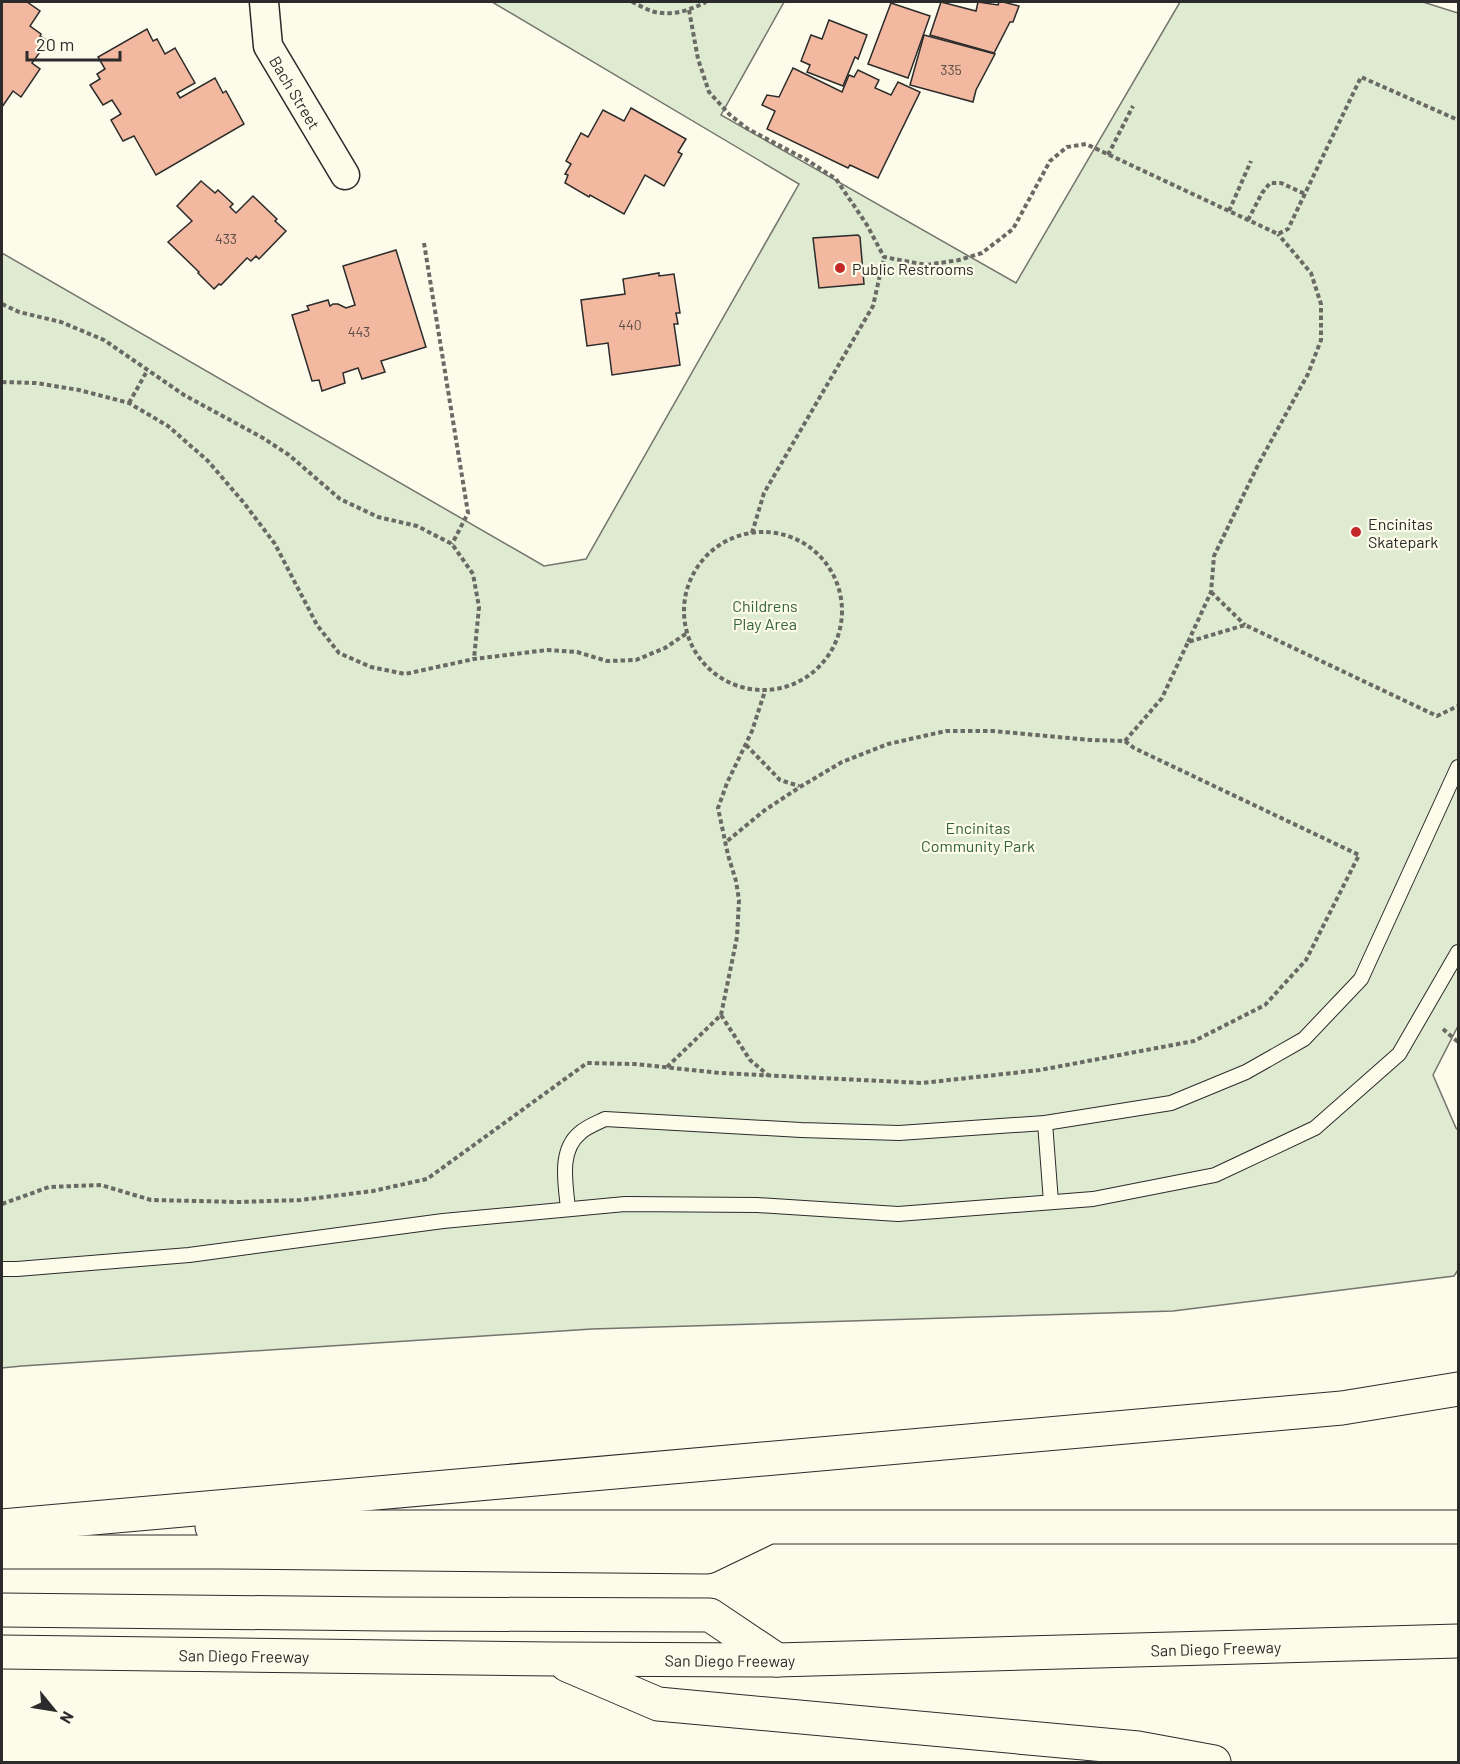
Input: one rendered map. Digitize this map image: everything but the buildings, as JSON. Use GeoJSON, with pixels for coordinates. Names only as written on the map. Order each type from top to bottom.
{"type":"FeatureCollection","features":[{"type":"Feature","properties":{"kind":"highway"},"geometry":{"type":"LineString","coordinates":[[2,1527],[1342,1408],[1458,1389]]}},
{"type":"Feature","properties":{"kind":"highway"},"geometry":{"type":"LineString","coordinates":[[2,1527],[1458,1527]]}},
{"type":"Feature","properties":{"kind":"highway"},"geometry":{"type":"LineString","coordinates":[[2,1552],[707,1557],[770,1527]]}},
{"type":"Feature","properties":{"kind":"highway"},"geometry":{"type":"LineString","coordinates":[[2,1610],[710,1615],[777,1660]]}},
{"type":"Feature","properties":{"kind":"highway","name":"San Diego Freeway"},"geometry":{"type":"LineString","coordinates":[[2,1652],[777,1660],[1458,1641]]}},
{"type":"Feature","properties":{"kind":"highway"},"geometry":{"type":"LineString","coordinates":[[554,1659],[658,1704],[1138,1748],[1214,1762]]}},
{"type":"Feature","properties":{"kind":"street","name":"Bach Street"},"geometry":{"type":"LineString","coordinates":[[264,2],[268,46],[345,176]]}},
{"type":"Feature","properties":{"kind":"lane"},"geometry":{"type":"LineString","coordinates":[[568,1209],[564,1171],[568,1148],[580,1132],[605,1119],[899,1133],[1046,1123],[1171,1103],[1246,1072],[1304,1039],[1361,979],[1458,767]]}},
{"type":"Feature","properties":{"kind":"lane"},"geometry":{"type":"LineString","coordinates":[[2,1269],[189,1255],[443,1221],[625,1204],[757,1205],[898,1214],[1093,1199],[1215,1175],[1315,1128],[1399,1054],[1458,952]]}},
{"type":"Feature","properties":{"kind":"lane"},"geometry":{"type":"LineString","coordinates":[[1046,1123],[1051,1202]]}},
{"type":"Feature","properties":{"kind":"path"},"geometry":{"type":"LineString","coordinates":[[632,2],[653,12],[689,10],[706,2]]}},
{"type":"Feature","properties":{"kind":"path"},"geometry":{"type":"LineString","coordinates":[[689,10],[698,59],[709,92],[730,115],[748,129],[807,160],[836,179],[867,225],[884,257],[873,306],[764,493],[752,533]]}},
{"type":"Feature","properties":{"kind":"path"},"geometry":{"type":"LineString","coordinates":[[1278,234],[1288,230],[1362,77],[1458,120]]}},
{"type":"Feature","properties":{"kind":"path"},"geometry":{"type":"LineString","coordinates":[[1108,154],[1133,106]]}},
{"type":"Feature","properties":{"kind":"path"},"geometry":{"type":"LineString","coordinates":[[884,257],[926,265],[959,260],[982,253],[1013,229],[1050,161],[1067,147],[1086,144],[1278,234],[1311,273],[1321,304],[1321,340],[1308,374],[1259,463],[1214,556],[1211,592],[1162,698],[1125,741]]}},
{"type":"Feature","properties":{"kind":"path"},"geometry":{"type":"LineString","coordinates":[[1229,211],[1251,160]]}},
{"type":"Feature","properties":{"kind":"path"},"geometry":{"type":"LineString","coordinates":[[1248,220],[1270,183],[1281,183],[1305,194]]}},
{"type":"Feature","properties":{"kind":"path"},"geometry":{"type":"LineString","coordinates":[[424,243],[468,513],[452,544]]}},
{"type":"Feature","properties":{"kind":"path"},"geometry":{"type":"LineString","coordinates":[[2,304],[19,312],[62,322],[104,340],[184,396],[263,438],[289,455],[340,499],[378,517],[417,526],[452,544],[473,574],[478,607],[474,659]]}},
{"type":"Feature","properties":{"kind":"path"},"geometry":{"type":"LineString","coordinates":[[129,403],[147,371]]}},
{"type":"Feature","properties":{"kind":"path"},"geometry":{"type":"LineString","coordinates":[[2,382],[36,383],[80,390],[129,403],[168,426],[208,461],[275,544],[317,625],[339,653],[371,667],[405,674],[474,659],[547,650],[577,652],[607,661],[636,660],[665,648],[687,633]]}},
{"type":"Feature","properties":{"kind":"path"},"geometry":{"type":"LineString","coordinates":[[752,533],[779,534],[804,543],[824,560],[837,581],[843,606],[840,632],[824,662],[812,674],[790,686],[765,691],[740,687],[717,676],[698,657],[687,633],[684,606],[691,580],[705,557],[727,541],[752,533]]}},
{"type":"Feature","properties":{"kind":"path"},"geometry":{"type":"LineString","coordinates":[[1211,592],[1245,625],[1437,716],[1458,706]]}},
{"type":"Feature","properties":{"kind":"path"},"geometry":{"type":"LineString","coordinates":[[1188,642],[1245,625]]}},
{"type":"Feature","properties":{"kind":"path"},"geometry":{"type":"LineString","coordinates":[[668,1067],[721,1015],[737,937],[739,900],[718,808],[727,783],[746,746],[765,691]]}},
{"type":"Feature","properties":{"kind":"path"},"geometry":{"type":"LineString","coordinates":[[2,1204],[49,1187],[101,1185],[151,1200],[301,1200],[373,1191],[427,1179],[587,1063],[635,1064],[769,1076],[921,1083],[1040,1071],[1194,1041],[1265,1005],[1306,960],[1359,855],[1134,748],[1125,741],[993,731],[946,731],[888,744],[842,762],[765,810],[726,842]]}},
{"type":"Feature","properties":{"kind":"path"},"geometry":{"type":"LineString","coordinates":[[746,746],[780,780],[800,787]]}},
{"type":"Feature","properties":{"kind":"path"},"geometry":{"type":"LineString","coordinates":[[721,1015],[750,1060],[769,1076]]}},
{"type":"Feature","properties":{"kind":"path"},"geometry":{"type":"LineString","coordinates":[[1443,1029],[1458,1042]]}},
{"type":"Feature","properties":{"kind":"green space","name":"Encinitas Community Park"},"geometry":{"type":"Polygon","coordinates":[[[492,2],[784,2],[721,115],[1016,283],[1180,2],[1423,2],[1458,13],[1458,1026],[1433,1075],[1458,1130],[1458,1270],[1454,1276],[1173,1311],[592,1329],[2,1368],[2,253],[544,566],[586,559],[799,184],[492,2]]]}},
{"type":"Feature","properties":{"kind":"place","name":"Public Restrooms"},"geometry":{"type":"Point","coordinates":[840,268]}},
{"type":"Feature","properties":{"kind":"place","name":"Encinitas Skatepark"},"geometry":{"type":"Point","coordinates":[1356,532]}},
{"type":"Feature","properties":{"kind":"park label","name":"Childrens Play Area"},"geometry":{"type":"Point","coordinates":[765,614]}}]}
